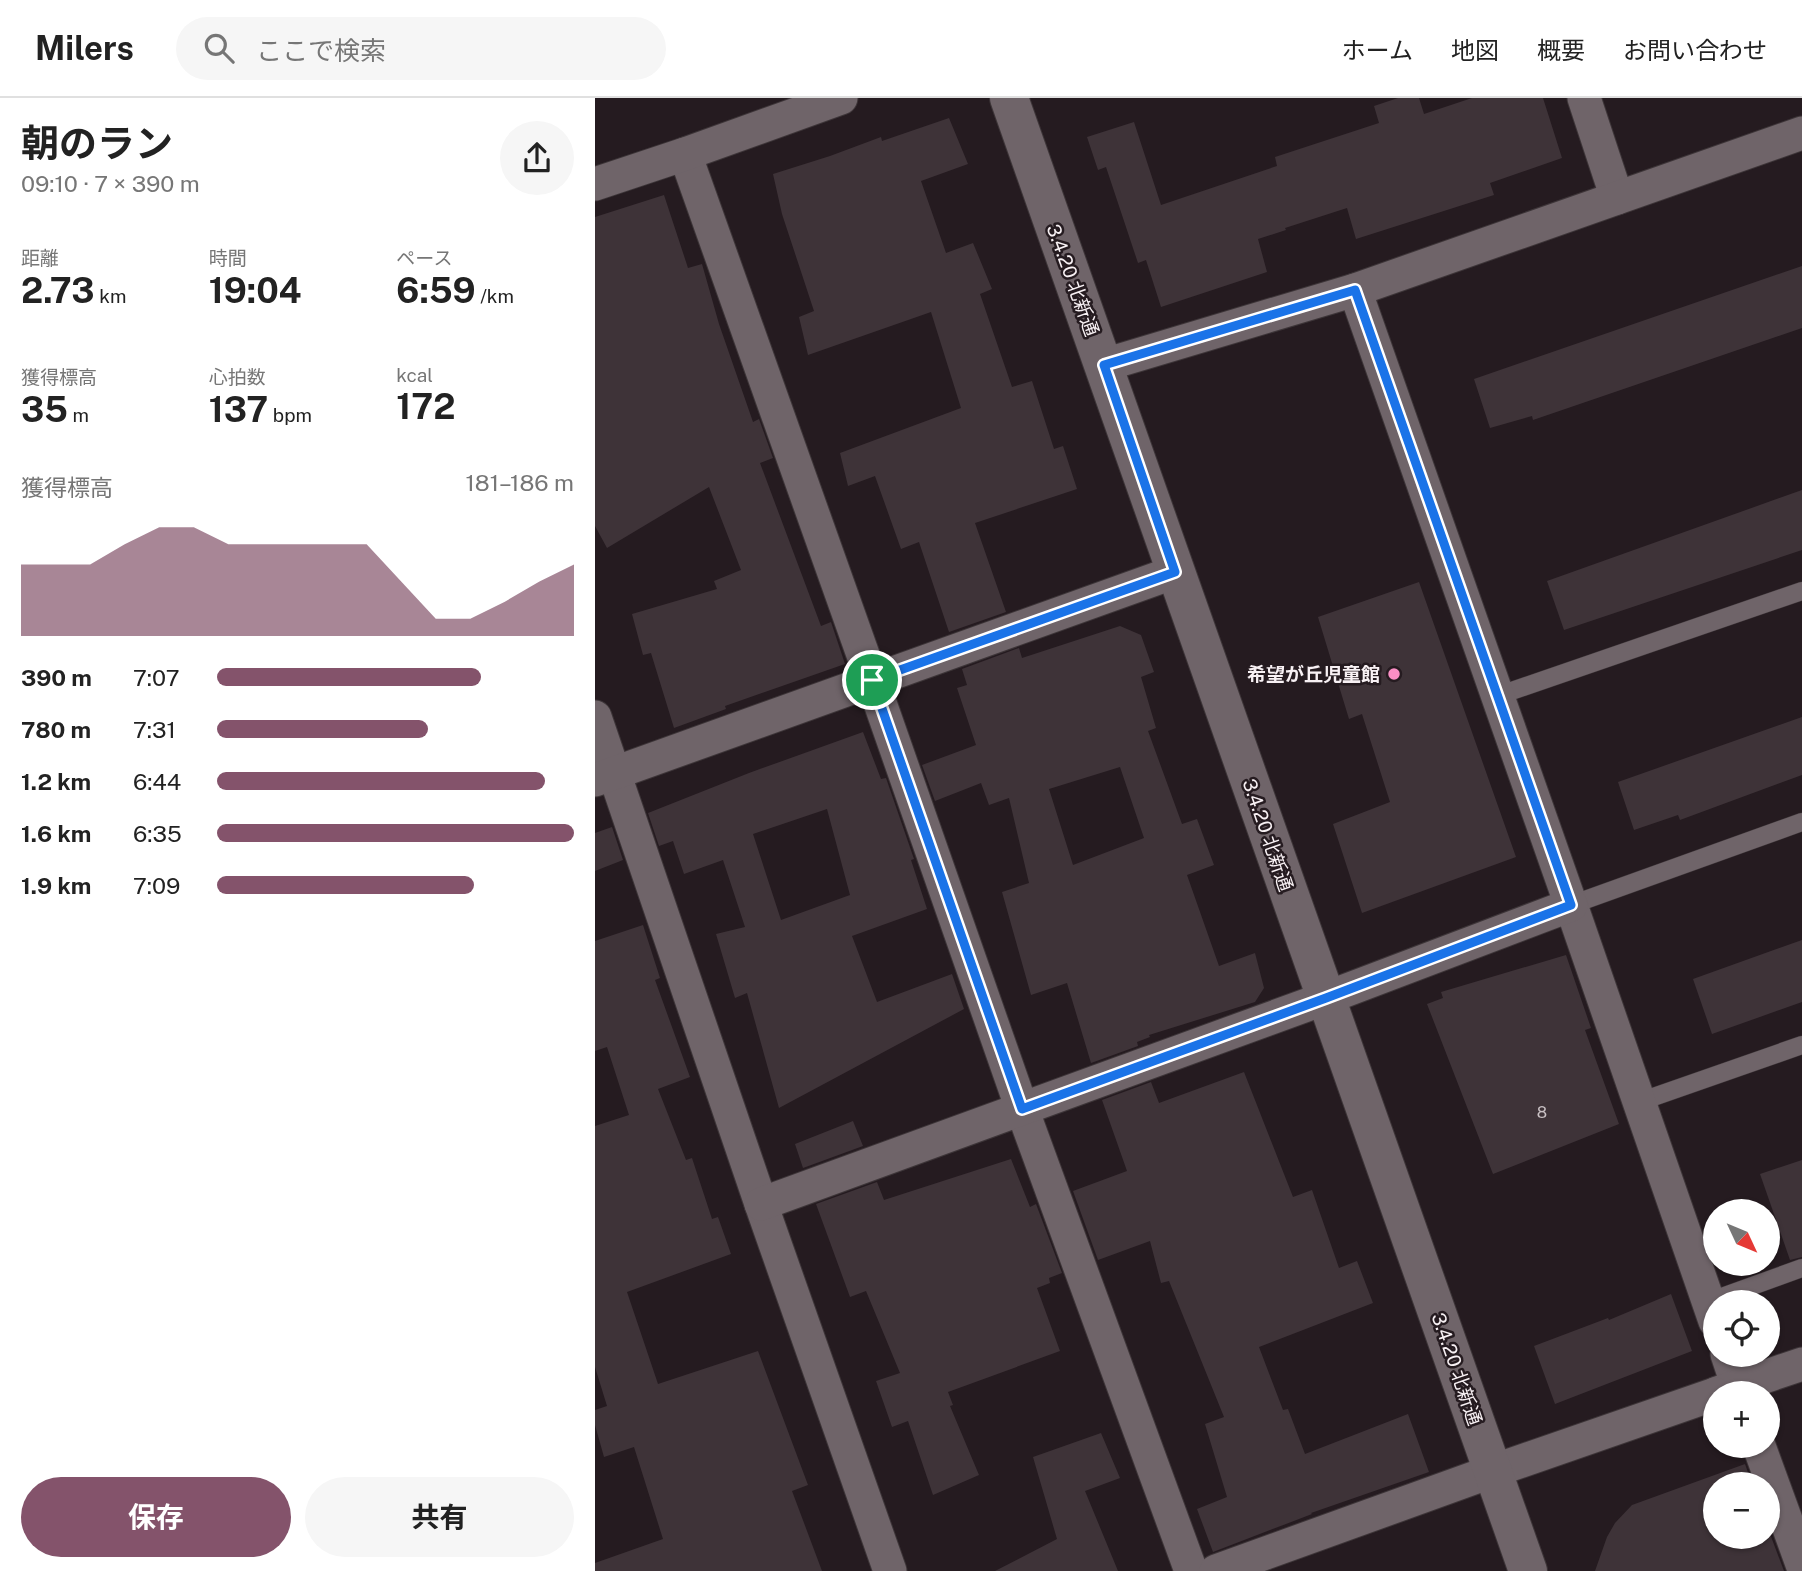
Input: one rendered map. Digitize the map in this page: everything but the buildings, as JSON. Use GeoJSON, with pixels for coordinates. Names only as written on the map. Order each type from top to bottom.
{"type":"FeatureCollection","features":[{"type":"Feature","properties":{"kind":"street"},"geometry":{"type":"LineString","coordinates":[[595,184],[841,98]]}},
{"type":"Feature","properties":{"kind":"street","name":"3.4.20 北新通"},"geometry":{"type":"LineString","coordinates":[[1009,98],[1528,1571]]}},
{"type":"Feature","properties":{"kind":"street"},"geometry":{"type":"LineString","coordinates":[[1584,98],[1617,198]]}},
{"type":"Feature","properties":{"kind":"street"},"geometry":{"type":"LineString","coordinates":[[1104,365],[1355,290],[1802,133]]}},
{"type":"Feature","properties":{"kind":"street"},"geometry":{"type":"LineString","coordinates":[[685,154],[1022,1109],[1191,1571]]}},
{"type":"Feature","properties":{"kind":"street"},"geometry":{"type":"LineString","coordinates":[[1355,290],[1704,1290]]}},
{"type":"Feature","properties":{"kind":"street"},"geometry":{"type":"LineString","coordinates":[[605,776],[1175,572]]}},
{"type":"Feature","properties":{"kind":"street"},"geometry":{"type":"LineString","coordinates":[[595,717],[605,776],[761,1204],[890,1571]]}},
{"type":"Feature","properties":{"kind":"street"},"geometry":{"type":"LineString","coordinates":[[761,1204],[1326,998],[1571,905]]}},
{"type":"Feature","properties":{"kind":"street"},"geometry":{"type":"LineString","coordinates":[[1755,1381],[1802,1364]]}},
{"type":"Feature","properties":{"kind":"street"},"geometry":{"type":"LineString","coordinates":[[1216,1571],[1493,1471],[1703,1399]]}},
{"type":"Feature","properties":{"kind":"street"},"geometry":{"type":"LineString","coordinates":[[1763,1458],[1802,1564]]}},
{"type":"Feature","properties":{"kind":"lane"},"geometry":{"type":"LineString","coordinates":[[1497,696],[1802,591]]}},
{"type":"Feature","properties":{"kind":"lane"},"geometry":{"type":"LineString","coordinates":[[1571,905],[1802,822]]}},
{"type":"Feature","properties":{"kind":"lane"},"geometry":{"type":"LineString","coordinates":[[1639,1102],[1802,1045]]}},
{"type":"Feature","properties":{"kind":"lane"},"geometry":{"type":"LineString","coordinates":[[1757,1290],[1802,1268]]}},
{"type":"Feature","properties":{"kind":"place","name":"希望が丘児童館"},"geometry":{"type":"Point","coordinates":[1394,674]}},
{"type":"Feature","properties":{"kind":"route"},"geometry":{"type":"LineString","coordinates":[[1355,290],[1571,905],[1022,1109],[872,680],[1175,572],[1104,365],[1355,290]]}}]}
